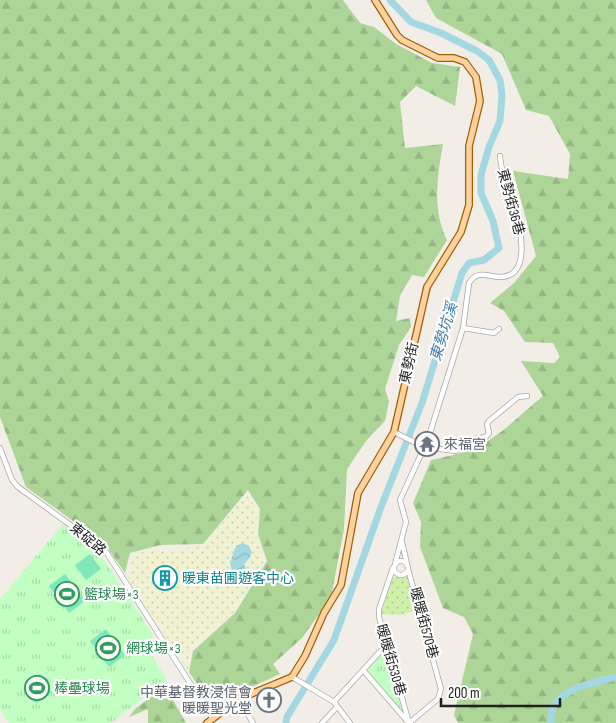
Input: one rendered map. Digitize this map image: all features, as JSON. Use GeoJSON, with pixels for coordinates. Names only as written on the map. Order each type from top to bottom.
{"type":"FeatureCollection","features":[{"type":"Feature","properties":{"kind":"main road","name":"東勢街"},"geometry":{"type":"LineString","coordinates":[[294,678],[324,613],[340,585],[358,493],[397,433],[427,287],[461,232],[469,205],[469,146],[480,101],[476,77],[469,65],[454,58],[438,58],[429,55],[402,40],[375,0]]}},
{"type":"Feature","properties":{"kind":"main road"},"geometry":{"type":"LineString","coordinates":[[207,723],[239,699],[294,678]]}},
{"type":"Feature","properties":{"kind":"street","name":"東勢街36巷"},"geometry":{"type":"LineString","coordinates":[[422,446],[463,328],[468,289],[473,278],[481,274],[503,277],[510,274],[520,261],[522,245],[520,228],[500,165],[500,156]]}},
{"type":"Feature","properties":{"kind":"street"},"geometry":{"type":"LineString","coordinates":[[463,328],[494,333],[499,329]]}},
{"type":"Feature","properties":{"kind":"street"},"geometry":{"type":"LineString","coordinates":[[397,433],[422,446],[456,451],[469,440],[486,436],[489,433],[487,424],[489,421],[518,397],[527,396]]}},
{"type":"Feature","properties":{"kind":"street"},"geometry":{"type":"LineString","coordinates":[[408,567],[401,560],[394,566],[399,575],[404,575],[408,567],[402,541],[406,522],[400,500],[422,446]]}},
{"type":"Feature","properties":{"kind":"street","name":"東碇路"},"geometry":{"type":"LineString","coordinates":[[0,448],[10,475],[18,487],[105,550],[213,719]]}},
{"type":"Feature","properties":{"kind":"street","name":"暖暖街530巷"},"geometry":{"type":"LineString","coordinates":[[402,541],[379,609],[386,645],[409,723]]}},
{"type":"Feature","properties":{"kind":"street","name":"暖暖街570巷"},"geometry":{"type":"LineString","coordinates":[[408,567],[441,694],[409,723]]}},
{"type":"Feature","properties":{"kind":"street"},"geometry":{"type":"LineString","coordinates":[[334,702],[386,645]]}},
{"type":"Feature","properties":{"kind":"street"},"geometry":{"type":"LineString","coordinates":[[364,671],[409,723]]}},
{"type":"Feature","properties":{"kind":"street"},"geometry":{"type":"LineString","coordinates":[[294,678],[334,702],[350,723]]}},
{"type":"Feature","properties":{"kind":"street"},"geometry":{"type":"LineString","coordinates":[[239,699],[253,723]]}},
{"type":"Feature","properties":{"kind":"street"},"geometry":{"type":"LineString","coordinates":[[322,723],[337,707]]}},
{"type":"Feature","properties":{"kind":"green space"},"geometry":{"type":"Polygon","coordinates":[[[0,0],[343,0],[360,23],[374,27],[396,44],[432,63],[460,67],[455,106],[416,86],[400,102],[405,148],[443,144],[437,193],[439,217],[447,240],[424,277],[412,275],[400,296],[396,321],[410,318],[411,327],[399,345],[385,389],[389,401],[385,421],[366,441],[347,469],[344,529],[331,597],[302,638],[273,664],[280,674],[230,697],[215,709],[189,672],[193,651],[235,613],[267,561],[258,534],[260,509],[248,490],[203,544],[160,545],[130,553],[125,573],[105,544],[26,487],[0,417],[0,0]]]}},
{"type":"Feature","properties":{"kind":"green space"},"geometry":{"type":"Polygon","coordinates":[[[426,0],[616,0],[616,723],[458,723],[454,715],[473,634],[464,617],[443,608],[420,547],[421,522],[413,503],[431,460],[480,446],[508,426],[543,396],[521,361],[554,363],[560,357],[553,343],[525,342],[504,311],[490,303],[514,283],[536,256],[513,171],[568,179],[570,154],[549,116],[526,110],[502,54],[436,18],[426,0]]]}},
{"type":"Feature","properties":{"kind":"green space"},"geometry":{"type":"Polygon","coordinates":[[[247,495],[258,510],[256,532],[264,561],[233,613],[191,649],[188,671],[128,578],[133,555],[156,548],[171,552],[203,544],[247,495]]]}},
{"type":"Feature","properties":{"kind":"green space"},"geometry":{"type":"Polygon","coordinates":[[[63,524],[100,554],[154,636],[144,644],[167,679],[111,723],[9,723],[0,710],[0,599],[63,524]]]}},
{"type":"Feature","properties":{"kind":"green space"},"geometry":{"type":"Polygon","coordinates":[[[90,554],[101,569],[86,580],[75,565],[90,554]]]}},
{"type":"Feature","properties":{"kind":"green space","name":"籃球場×3"},"geometry":{"type":"Polygon","coordinates":[[[65,574],[85,601],[69,613],[49,586],[65,574]]]}},
{"type":"Feature","properties":{"kind":"green space"},"geometry":{"type":"Polygon","coordinates":[[[395,577],[407,577],[410,580],[417,610],[400,615],[381,614],[392,579],[395,577]]]}},
{"type":"Feature","properties":{"kind":"green space","name":"網球場×3"},"geometry":{"type":"Polygon","coordinates":[[[106,629],[125,655],[109,667],[90,641],[106,629]]]}},
{"type":"Feature","properties":{"kind":"green space"},"geometry":{"type":"Polygon","coordinates":[[[384,650],[405,716],[367,671],[384,650]]]}},
{"type":"Feature","properties":{"kind":"green space","name":"棒壘球場"},"geometry":{"type":"Polygon","coordinates":[[[40,674],[48,679],[51,693],[37,703],[34,702],[24,687],[29,684],[33,676],[40,674]]]}},
{"type":"Feature","properties":{"kind":"green space"},"geometry":{"type":"Polygon","coordinates":[[[165,686],[186,723],[148,723],[148,709],[129,717],[135,709],[165,686]]]}},
{"type":"Feature","properties":{"kind":"water"},"geometry":{"type":"Polygon","coordinates":[[[243,543],[249,546],[251,553],[250,558],[244,564],[246,569],[238,573],[232,571],[230,563],[236,546],[243,543]]]}},
{"type":"Feature","properties":{"kind":"waterway","name":"東勢坑溪"},"geometry":{"type":"LineString","coordinates":[[286,723],[287,717],[334,640],[381,507],[422,403],[462,273],[469,263],[484,260],[499,248],[493,221],[481,193],[481,175],[489,147],[500,121],[502,95],[500,80],[489,60],[477,51],[441,33],[411,22],[390,0]]}},
{"type":"Feature","properties":{"kind":"waterway"},"geometry":{"type":"LineString","coordinates":[[551,723],[553,707],[564,695],[581,686],[616,677]]}},
{"type":"Feature","properties":{"kind":"place","name":"來福宮"},"geometry":{"type":"Point","coordinates":[427,444]}},
{"type":"Feature","properties":{"kind":"place","name":"暖東苗圃遊客中心"},"geometry":{"type":"Point","coordinates":[165,578]}},
{"type":"Feature","properties":{"kind":"place","name":"籃球場×3"},"geometry":{"type":"Point","coordinates":[67,594]}},
{"type":"Feature","properties":{"kind":"place","name":"網球場×3"},"geometry":{"type":"Point","coordinates":[108,648]}},
{"type":"Feature","properties":{"kind":"place","name":"棒壘球場"},"geometry":{"type":"Point","coordinates":[37,688]}},
{"type":"Feature","properties":{"kind":"place","name":"中華基督教浸信會 暖暖聖光堂"},"geometry":{"type":"Point","coordinates":[269,700]}}]}
